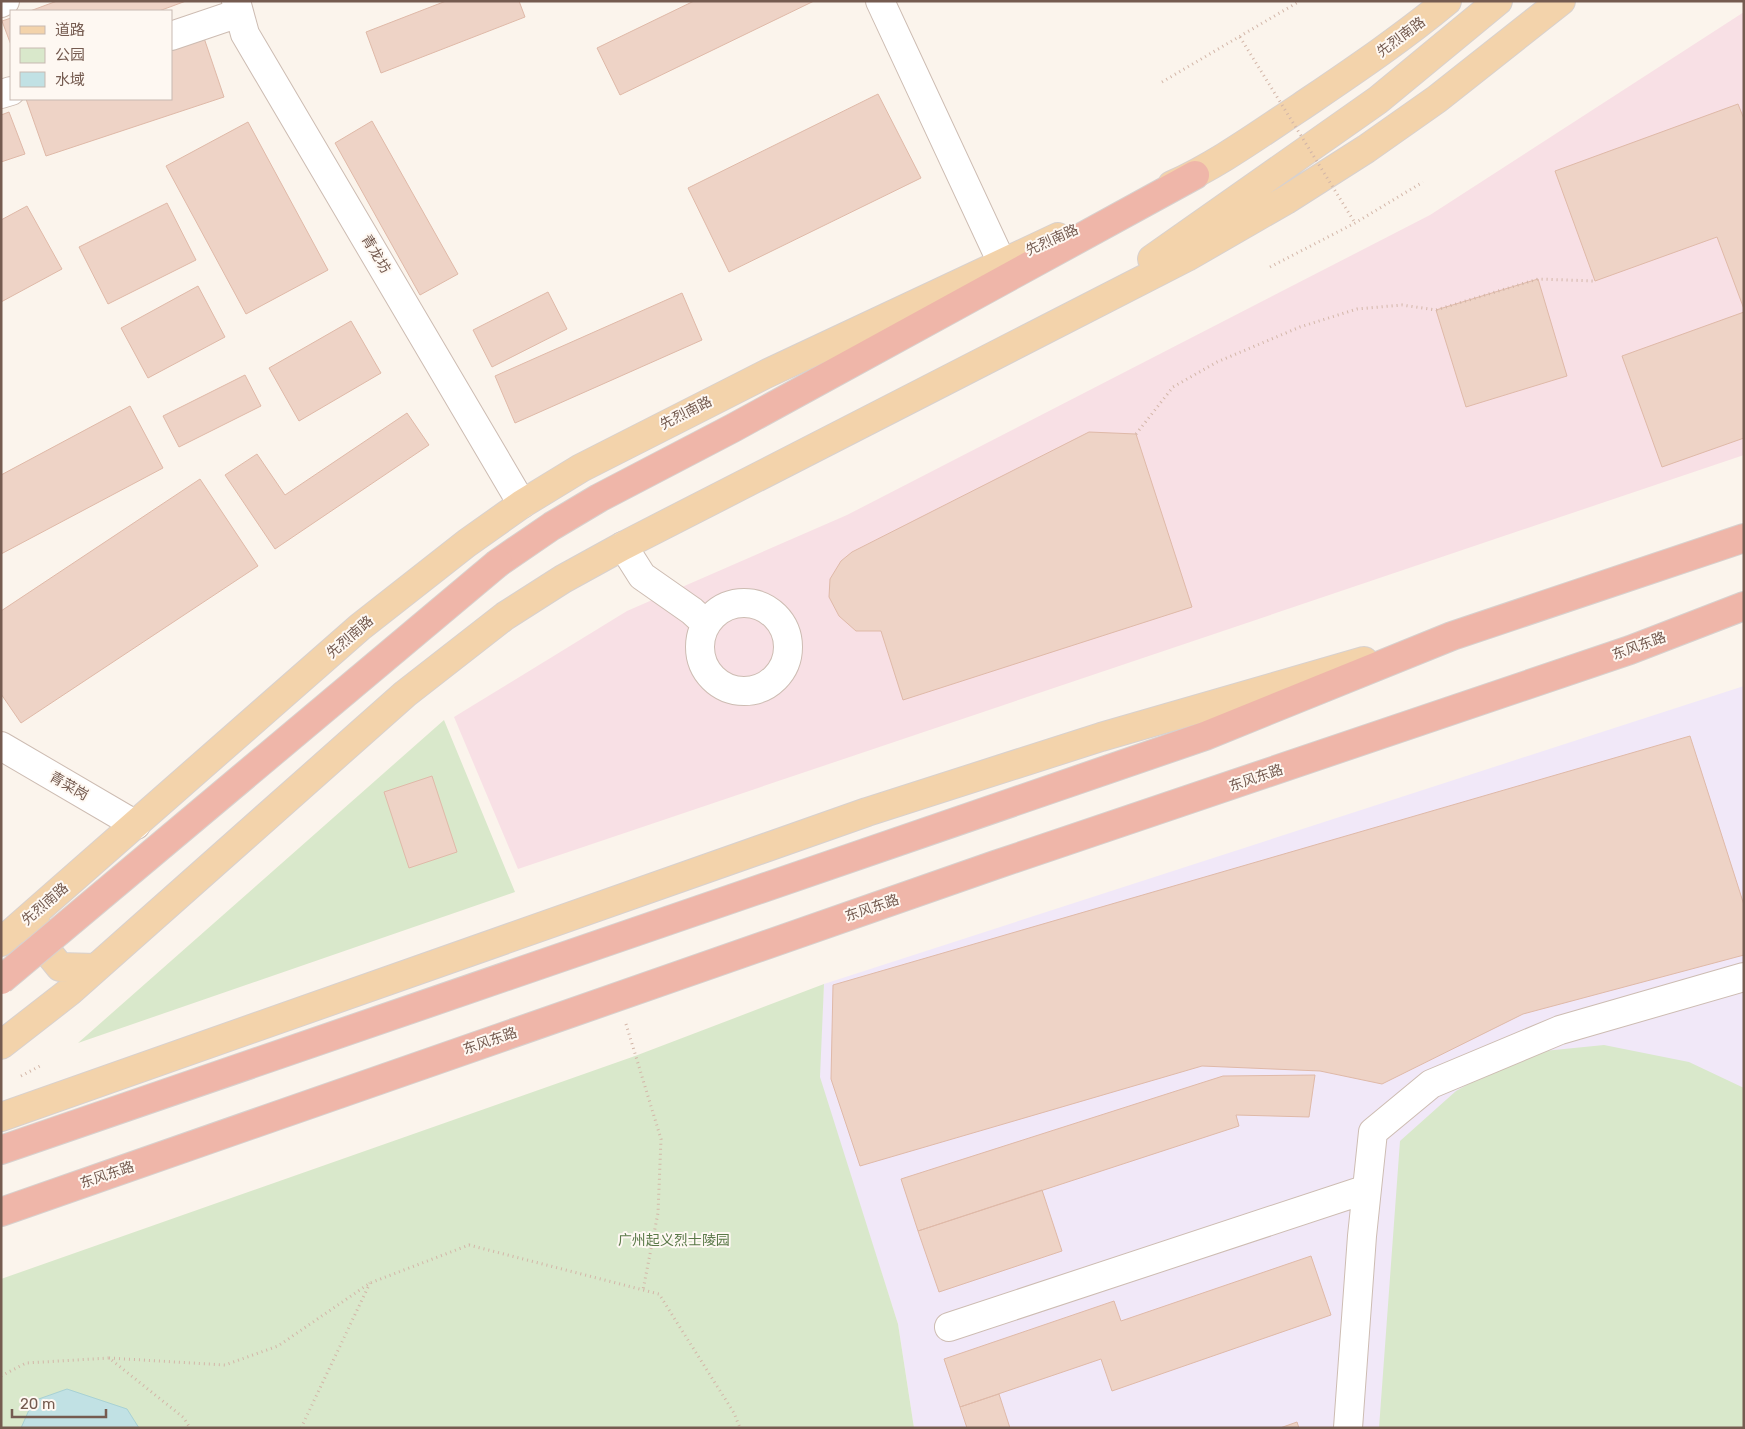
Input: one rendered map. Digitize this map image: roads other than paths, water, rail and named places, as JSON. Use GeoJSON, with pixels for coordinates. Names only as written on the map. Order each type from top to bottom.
{"type":"FeatureCollection","features":[{"type":"Feature","properties":{"kind":"highway"},"geometry":{"type":"LineString","coordinates":[[1,980],[498,563],[552,526],[600,498],[733,428],[1195,175]]}},
{"type":"Feature","properties":{"kind":"highway"},"geometry":{"type":"LineString","coordinates":[[1,1150],[1204,736],[1452,636],[1744,538]]}},
{"type":"Feature","properties":{"kind":"highway","name":"东风东路"},"geometry":{"type":"LineString","coordinates":[[1,1212],[977,872],[1630,650],[1744,606]]}},
{"type":"Feature","properties":{"kind":"main road","name":"先烈南路"},"geometry":{"type":"LineString","coordinates":[[1,942],[136,826],[360,627],[467,543],[522,504],[581,468],[682,416],[1002,263],[1195,175],[1374,57],[1447,1]]}},
{"type":"Feature","properties":{"kind":"main road"},"geometry":{"type":"LineString","coordinates":[[1065,320],[1378,100],[1498,1]]}},
{"type":"Feature","properties":{"kind":"main road"},"geometry":{"type":"LineString","coordinates":[[1,1045],[96,968],[405,694],[505,616],[562,579],[623,546],[1196,252],[1286,200],[1358,154],[1437,98],[1561,1]]}},
{"type":"Feature","properties":{"kind":"main road"},"geometry":{"type":"LineString","coordinates":[[1,1116],[868,812],[1110,734],[1452,636]]}},
{"type":"Feature","properties":{"kind":"main road"},"geometry":{"type":"LineString","coordinates":[[38,910],[34,935],[60,967],[96,968]]}},
{"type":"Feature","properties":{"kind":"street"},"geometry":{"type":"LineString","coordinates":[[1,3],[5,1]]}},
{"type":"Feature","properties":{"kind":"street"},"geometry":{"type":"LineString","coordinates":[[880,1],[1002,263]]}},
{"type":"Feature","properties":{"kind":"street"},"geometry":{"type":"LineString","coordinates":[[172,36],[237,7]]}},
{"type":"Feature","properties":{"kind":"street","name":"青龙坊"},"geometry":{"type":"LineString","coordinates":[[237,7],[245,34],[522,504]]}},
{"type":"Feature","properties":{"kind":"street"},"geometry":{"type":"LineString","coordinates":[[623,546],[642,576],[692,611],[706,624]]}},
{"type":"Feature","properties":{"kind":"street","name":"青菜岗"},"geometry":{"type":"LineString","coordinates":[[1,746],[136,826]]}},
{"type":"Feature","properties":{"kind":"street"},"geometry":{"type":"LineString","coordinates":[[1348,1428],[1373,1132],[1431,1084],[1560,1030],[1744,977]]}},
{"type":"Feature","properties":{"kind":"street"},"geometry":{"type":"LineString","coordinates":[[949,1327],[1367,1189]]}},
{"type":"Feature","properties":{"kind":"water"},"geometry":{"type":"Polygon","coordinates":[[[67,1389],[127,1409],[139,1428],[21,1428],[33,1401],[67,1389]]]}},
{"type":"Feature","properties":{"kind":"park label","name":"广州起义烈士陵园"},"geometry":{"type":"Point","coordinates":[674,1240]}}]}
